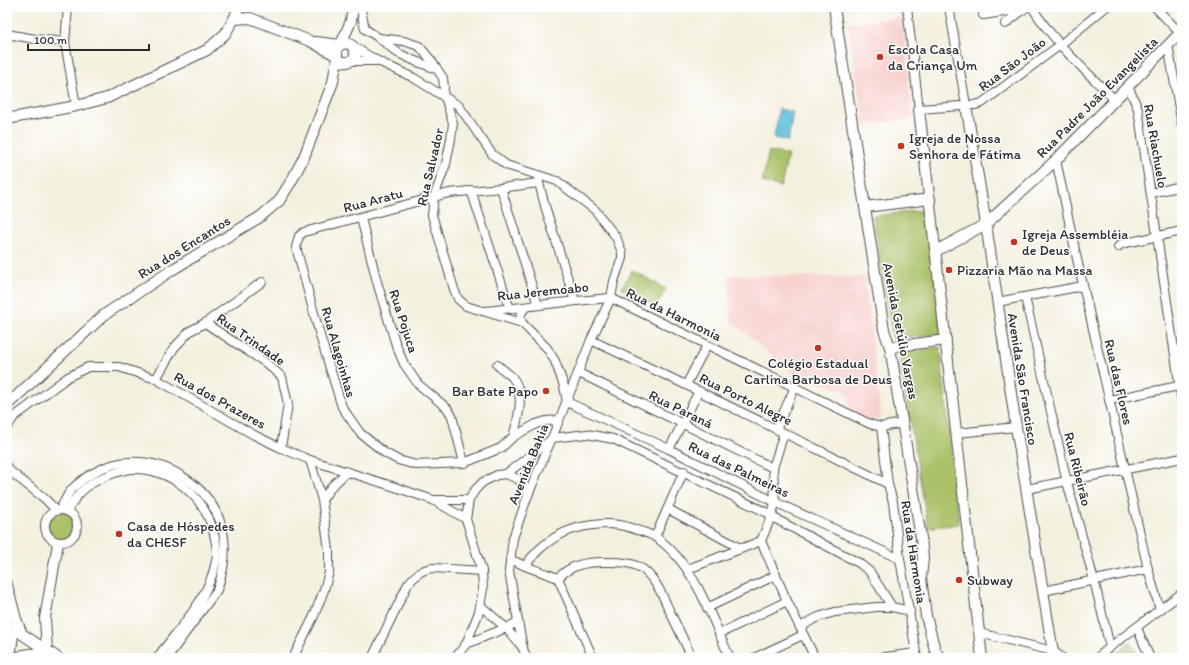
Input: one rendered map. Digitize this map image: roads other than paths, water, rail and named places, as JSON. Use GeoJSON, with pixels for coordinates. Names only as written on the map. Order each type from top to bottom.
{"type":"FeatureCollection","features":[{"type":"Feature","properties":{"kind":"street"},"geometry":{"type":"LineString","coordinates":[[68,7],[65,42],[76,106]]}},
{"type":"Feature","properties":{"kind":"street"},"geometry":{"type":"LineString","coordinates":[[7,118],[76,106],[107,98],[208,50],[225,34],[240,7],[250,18]]}},
{"type":"Feature","properties":{"kind":"street"},"geometry":{"type":"LineString","coordinates":[[350,62],[356,55],[351,21],[353,7]]}},
{"type":"Feature","properties":{"kind":"street"},"geometry":{"type":"LineString","coordinates":[[362,7],[361,10],[365,29],[398,52],[415,61],[437,69]]}},
{"type":"Feature","properties":{"kind":"street","name":"Avenida Getúlio Vargas"},"geometry":{"type":"LineString","coordinates":[[834,7],[884,330],[890,347],[921,538],[923,558],[921,578],[926,616],[935,650],[940,658]]}},
{"type":"Feature","properties":{"kind":"street"},"geometry":{"type":"LineString","coordinates":[[907,7],[920,109],[982,658]]}},
{"type":"Feature","properties":{"kind":"street"},"geometry":{"type":"LineString","coordinates":[[949,7],[966,105]]}},
{"type":"Feature","properties":{"kind":"street","name":"Rua São João"},"geometry":{"type":"LineString","coordinates":[[920,109],[976,105],[982,103],[1060,45],[1106,7]]}},
{"type":"Feature","properties":{"kind":"street"},"geometry":{"type":"LineString","coordinates":[[1155,7],[1181,32]]}},
{"type":"Feature","properties":{"kind":"street"},"geometry":{"type":"LineString","coordinates":[[1005,24],[1028,8]]}},
{"type":"Feature","properties":{"kind":"street"},"geometry":{"type":"LineString","coordinates":[[983,10],[1028,8],[1038,17],[1060,45],[1115,100]]}},
{"type":"Feature","properties":{"kind":"street"},"geometry":{"type":"LineString","coordinates":[[234,19],[250,18],[310,40],[340,45],[347,43],[378,61],[414,78],[444,96]]}},
{"type":"Feature","properties":{"kind":"street"},"geometry":{"type":"LineString","coordinates":[[337,57],[337,48],[340,45],[351,21]]}},
{"type":"Feature","properties":{"kind":"street","name":"Rua Padre João Evangelista"},"geometry":{"type":"LineString","coordinates":[[936,251],[986,224],[1056,160],[1181,32]]}},
{"type":"Feature","properties":{"kind":"street"},"geometry":{"type":"LineString","coordinates":[[7,34],[65,42]]}},
{"type":"Feature","properties":{"kind":"street","name":"Rua Salvador"},"geometry":{"type":"LineString","coordinates":[[379,38],[404,41],[419,46],[443,78],[444,96],[453,123],[452,139],[446,164],[434,197],[432,215],[458,299],[466,306],[479,311],[522,323]]}},
{"type":"Feature","properties":{"kind":"street"},"geometry":{"type":"LineString","coordinates":[[310,40],[337,57],[342,62],[378,61]]}},
{"type":"Feature","properties":{"kind":"street"},"geometry":{"type":"LineString","coordinates":[[1168,45],[1182,125]]}},
{"type":"Feature","properties":{"kind":"street","name":"Rua dos Encantos"},"geometry":{"type":"LineString","coordinates":[[7,405],[104,315],[175,268],[260,217],[279,202],[304,157],[333,82],[337,57]]}},
{"type":"Feature","properties":{"kind":"street","name":"Rua dos Encantos"},"geometry":{"type":"LineString","coordinates":[[333,82],[350,62]]}},
{"type":"Feature","properties":{"kind":"street","name":"Rua Riachuelo"},"geometry":{"type":"LineString","coordinates":[[1128,86],[1138,109],[1182,402]]}},
{"type":"Feature","properties":{"kind":"street","name":"Rua da Harmonia"},"geometry":{"type":"LineString","coordinates":[[444,96],[459,106],[492,154],[506,165],[538,180],[557,181],[595,210],[616,237],[622,252],[622,258],[614,282],[611,298],[880,428],[888,484],[893,502],[900,560],[917,655]]}},
{"type":"Feature","properties":{"kind":"street","name":"Avenida São Francisco"},"geometry":{"type":"LineString","coordinates":[[966,105],[1053,654]]}},
{"type":"Feature","properties":{"kind":"street","name":"Rua das Flores"},"geometry":{"type":"LineString","coordinates":[[1056,160],[1083,286],[1148,569],[1160,610]]}},
{"type":"Feature","properties":{"kind":"street"},"geometry":{"type":"LineString","coordinates":[[538,180],[575,300]]}},
{"type":"Feature","properties":{"kind":"street","name":"Rua Aratu"},"geometry":{"type":"LineString","coordinates":[[296,247],[299,236],[304,232],[361,218],[449,193],[501,188],[538,180]]}},
{"type":"Feature","properties":{"kind":"street"},"geometry":{"type":"LineString","coordinates":[[1151,193],[1182,186]]}},
{"type":"Feature","properties":{"kind":"street"},"geometry":{"type":"LineString","coordinates":[[501,188],[538,305]]}},
{"type":"Feature","properties":{"kind":"street"},"geometry":{"type":"LineString","coordinates":[[471,190],[510,309]]}},
{"type":"Feature","properties":{"kind":"street"},"geometry":{"type":"LineString","coordinates":[[865,207],[930,199]]}},
{"type":"Feature","properties":{"kind":"street","name":"Rua Pojuca"},"geometry":{"type":"LineString","coordinates":[[361,218],[377,282],[396,345],[404,364],[418,384],[447,408],[452,416],[464,463]]}},
{"type":"Feature","properties":{"kind":"street"},"geometry":{"type":"LineString","coordinates":[[1118,247],[1120,244],[1182,231]]}},
{"type":"Feature","properties":{"kind":"street","name":"Rua Alagoinhas"},"geometry":{"type":"LineString","coordinates":[[296,247],[321,339],[342,407],[360,433],[385,453],[404,462],[416,465],[464,463],[501,448],[512,437],[536,424],[546,421],[559,420]]}},
{"type":"Feature","properties":{"kind":"street"},"geometry":{"type":"LineString","coordinates":[[156,379],[174,348],[190,331],[262,282]]}},
{"type":"Feature","properties":{"kind":"street"},"geometry":{"type":"LineString","coordinates":[[997,302],[1083,286]]}},
{"type":"Feature","properties":{"kind":"street","name":"Rua Ribeirão"},"geometry":{"type":"LineString","coordinates":[[1025,297],[1067,482],[1094,580],[1110,647]]}},
{"type":"Feature","properties":{"kind":"street","name":"Rua Jeremoabo"},"geometry":{"type":"LineString","coordinates":[[479,311],[510,309],[575,300],[611,298]]}},
{"type":"Feature","properties":{"kind":"street","name":"Avenida Bahia"},"geometry":{"type":"LineString","coordinates":[[527,658],[523,649],[509,572],[513,538],[528,496],[591,340],[611,298]]}},
{"type":"Feature","properties":{"kind":"street"},"geometry":{"type":"LineString","coordinates":[[526,307],[521,314],[520,319],[546,348],[555,361],[564,386],[567,402]]}},
{"type":"Feature","properties":{"kind":"street","name":"Rua Trindade"},"geometry":{"type":"LineString","coordinates":[[205,322],[266,363],[282,377],[288,404],[281,448]]}},
{"type":"Feature","properties":{"kind":"street","name":"Rua Porto Alegre"},"geometry":{"type":"LineString","coordinates":[[591,340],[699,391],[888,484]]}},
{"type":"Feature","properties":{"kind":"street"},"geometry":{"type":"LineString","coordinates":[[890,347],[946,340]]}},
{"type":"Feature","properties":{"kind":"street"},"geometry":{"type":"LineString","coordinates":[[686,385],[707,345]]}},
{"type":"Feature","properties":{"kind":"street"},"geometry":{"type":"LineString","coordinates":[[497,365],[513,378],[520,396],[517,424],[512,437]]}},
{"type":"Feature","properties":{"kind":"street","name":"Rua dos Prazeres"},"geometry":{"type":"LineString","coordinates":[[7,427],[14,417],[62,381],[88,367],[119,367],[156,379],[254,435],[281,448],[310,460],[395,486],[433,500],[466,519]]}},
{"type":"Feature","properties":{"kind":"street","name":"Rua Paraná"},"geometry":{"type":"LineString","coordinates":[[578,373],[773,468]]}},
{"type":"Feature","properties":{"kind":"street"},"geometry":{"type":"LineString","coordinates":[[1109,400],[1179,386]]}},
{"type":"Feature","properties":{"kind":"street"},"geometry":{"type":"LineString","coordinates":[[795,387],[780,431],[773,468],[775,502],[772,516],[761,541],[787,601],[815,658]]}},
{"type":"Feature","properties":{"kind":"street"},"geometry":{"type":"LineString","coordinates":[[669,449],[699,391]]}},
{"type":"Feature","properties":{"kind":"street","name":"Rua das Palmeiras"},"geometry":{"type":"LineString","coordinates":[[567,402],[669,449],[775,502],[900,560]]}},
{"type":"Feature","properties":{"kind":"street"},"geometry":{"type":"LineString","coordinates":[[880,428],[903,423]]}},
{"type":"Feature","properties":{"kind":"street"},"geometry":{"type":"LineString","coordinates":[[957,433],[1016,427]]}},
{"type":"Feature","properties":{"kind":"street","name":"Rua das Palmeiras"},"geometry":{"type":"LineString","coordinates":[[552,438],[587,434],[614,438],[684,471],[859,563],[870,572],[892,607]]}},
{"type":"Feature","properties":{"kind":"street"},"geometry":{"type":"LineString","coordinates":[[506,474],[552,438]]}},
{"type":"Feature","properties":{"kind":"street"},"geometry":{"type":"LineString","coordinates":[[1027,489],[1182,458]]}},
{"type":"Feature","properties":{"kind":"street"},"geometry":{"type":"LineString","coordinates":[[293,658],[314,616],[329,572],[329,550],[322,500],[310,460]]}},
{"type":"Feature","properties":{"kind":"street"},"geometry":{"type":"LineString","coordinates":[[61,511],[71,490],[92,472],[110,466],[129,462],[147,463],[192,483],[212,524],[221,560],[221,579],[216,590],[186,626],[156,658]]}},
{"type":"Feature","properties":{"kind":"street"},"geometry":{"type":"LineString","coordinates":[[7,467],[11,472],[61,511],[75,517],[77,530],[70,540],[58,543],[49,538],[44,528],[47,517],[61,511],[71,504],[82,490],[96,480],[113,473],[130,469],[167,472]]}},
{"type":"Feature","properties":{"kind":"street"},"geometry":{"type":"LineString","coordinates":[[655,537],[684,471]]}},
{"type":"Feature","properties":{"kind":"street"},"geometry":{"type":"LineString","coordinates":[[92,472],[96,480]]}},
{"type":"Feature","properties":{"kind":"street"},"geometry":{"type":"LineString","coordinates":[[322,500],[332,486],[348,472]]}},
{"type":"Feature","properties":{"kind":"street"},"geometry":{"type":"LineString","coordinates":[[455,658],[466,644],[481,606],[483,589],[482,571],[466,519],[469,500],[475,490],[484,482],[497,475],[506,474],[518,479],[525,486],[528,496]]}},
{"type":"Feature","properties":{"kind":"street"},"geometry":{"type":"LineString","coordinates":[[197,493],[212,506],[220,521],[225,548],[221,560]]}},
{"type":"Feature","properties":{"kind":"street","name":"Rua dos Prazeres"},"geometry":{"type":"LineString","coordinates":[[433,500],[469,500]]}},
{"type":"Feature","properties":{"kind":"street"},"geometry":{"type":"LineString","coordinates":[[668,509],[740,548]]}},
{"type":"Feature","properties":{"kind":"street"},"geometry":{"type":"LineString","coordinates":[[212,524],[220,521]]}},
{"type":"Feature","properties":{"kind":"street"},"geometry":{"type":"LineString","coordinates":[[525,566],[534,554],[559,534],[581,526],[606,523],[623,525],[655,537],[670,549],[688,569],[730,658]]}},
{"type":"Feature","properties":{"kind":"street"},"geometry":{"type":"LineString","coordinates":[[688,569],[761,541]]}},
{"type":"Feature","properties":{"kind":"street"},"geometry":{"type":"LineString","coordinates":[[47,651],[44,618],[58,543]]}},
{"type":"Feature","properties":{"kind":"street"},"geometry":{"type":"LineString","coordinates":[[510,559],[558,578],[593,658]]}},
{"type":"Feature","properties":{"kind":"street"},"geometry":{"type":"LineString","coordinates":[[558,578],[566,570],[577,565],[591,562],[622,562],[634,565],[646,571],[659,588],[692,658]]}},
{"type":"Feature","properties":{"kind":"street"},"geometry":{"type":"LineString","coordinates":[[372,658],[408,584],[416,575],[425,569],[433,568],[482,571]]}},
{"type":"Feature","properties":{"kind":"street"},"geometry":{"type":"LineString","coordinates":[[1044,591],[1148,569]]}},
{"type":"Feature","properties":{"kind":"street"},"geometry":{"type":"LineString","coordinates":[[707,608],[776,575]]}},
{"type":"Feature","properties":{"kind":"street"},"geometry":{"type":"LineString","coordinates":[[7,585],[16,619],[22,634],[58,658]]}},
{"type":"Feature","properties":{"kind":"street"},"geometry":{"type":"LineString","coordinates":[[1097,658],[1182,593]]}},
{"type":"Feature","properties":{"kind":"street"},"geometry":{"type":"LineString","coordinates":[[719,634],[787,601]]}},
{"type":"Feature","properties":{"kind":"street","name":"Avenida Bahia"},"geometry":{"type":"LineString","coordinates":[[481,606],[506,628],[523,649]]}},
{"type":"Feature","properties":{"kind":"street"},"geometry":{"type":"LineString","coordinates":[[754,658],[801,631],[818,617],[835,612],[876,607],[892,607],[910,611]]}},
{"type":"Feature","properties":{"kind":"street"},"geometry":{"type":"LineString","coordinates":[[11,658],[16,619]]}},
{"type":"Feature","properties":{"kind":"street"},"geometry":{"type":"LineString","coordinates":[[466,644],[518,622]]}},
{"type":"Feature","properties":{"kind":"street"},"geometry":{"type":"LineString","coordinates":[[167,658],[186,626]]}},
{"type":"Feature","properties":{"kind":"street"},"geometry":{"type":"LineString","coordinates":[[1137,628],[1150,658]]}},
{"type":"Feature","properties":{"kind":"street"},"geometry":{"type":"LineString","coordinates":[[979,633],[1053,654],[1062,658]]}},
{"type":"Feature","properties":{"kind":"street"},"geometry":{"type":"LineString","coordinates":[[16,658],[22,654],[47,651]]}},
{"type":"Feature","properties":{"kind":"street"},"geometry":{"type":"LineString","coordinates":[[879,658],[917,655]]}},
{"type":"Feature","properties":{"kind":"water"},"geometry":{"type":"Polygon","coordinates":[[[779,109],[793,112],[788,141],[774,138],[779,109]]]}},
{"type":"Feature","properties":{"kind":"place","name":"Escola Casa da Criança Um"},"geometry":{"type":"Point","coordinates":[880,57]}},
{"type":"Feature","properties":{"kind":"place","name":"Igreja de Nossa Senhora de Fátima"},"geometry":{"type":"Point","coordinates":[901,146]}},
{"type":"Feature","properties":{"kind":"place","name":"Igreja Assembléia de Deus"},"geometry":{"type":"Point","coordinates":[1014,242]}},
{"type":"Feature","properties":{"kind":"place","name":"Pizzaria Mão na Massa"},"geometry":{"type":"Point","coordinates":[949,270]}},
{"type":"Feature","properties":{"kind":"place","name":"Colégio Estadual Carlina Barbosa de Deus"},"geometry":{"type":"Point","coordinates":[818,348]}},
{"type":"Feature","properties":{"kind":"place","name":"Bar Bate Papo"},"geometry":{"type":"Point","coordinates":[546,391]}},
{"type":"Feature","properties":{"kind":"place","name":"Casa de Hóspedes da CHESF"},"geometry":{"type":"Point","coordinates":[119,534]}},
{"type":"Feature","properties":{"kind":"place","name":"Subway"},"geometry":{"type":"Point","coordinates":[959,580]}}]}
